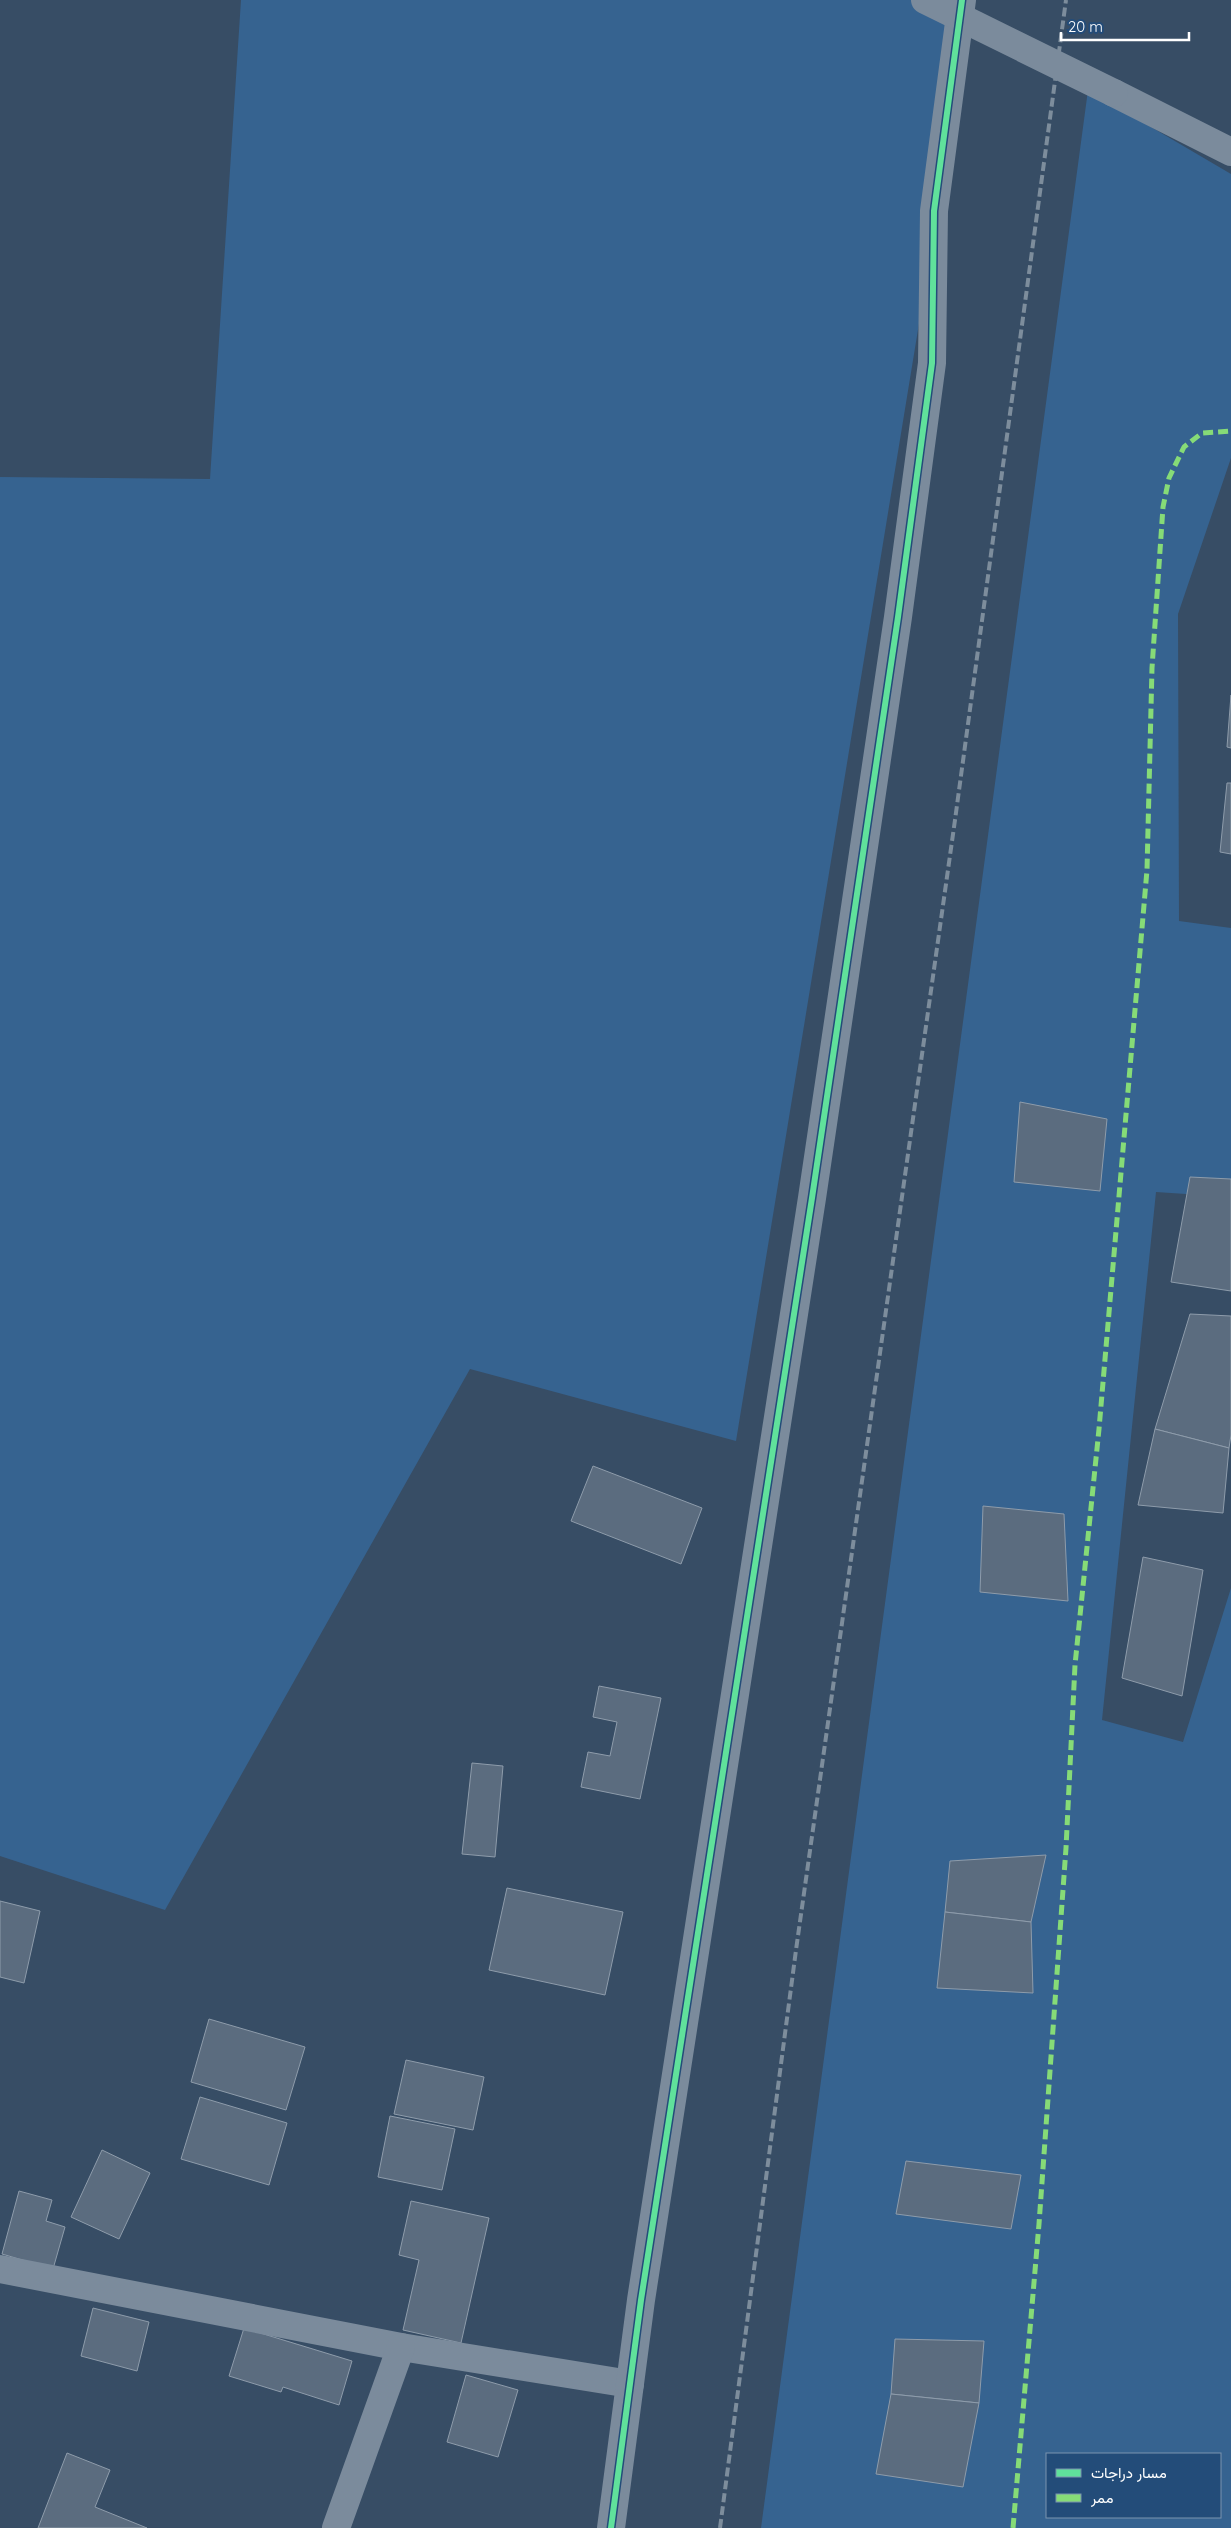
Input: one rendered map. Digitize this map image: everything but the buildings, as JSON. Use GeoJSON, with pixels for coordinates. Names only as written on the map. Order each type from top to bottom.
{"type":"FeatureCollection","features":[{"type":"Feature","properties":{"kind":"street"},"geometry":{"type":"LineString","coordinates":[[926,0],[1231,152]]}},
{"type":"Feature","properties":{"kind":"street"},"geometry":{"type":"LineString","coordinates":[[611,2528],[646,2271],[814,1188],[898,617],[932,363],[934,211],[962,0]]}},
{"type":"Feature","properties":{"kind":"street"},"geometry":{"type":"LineString","coordinates":[[0,2269],[401,2347],[630,2384]]}},
{"type":"Feature","properties":{"kind":"street"},"geometry":{"type":"LineString","coordinates":[[336,2528],[401,2347]]}},
{"type":"Feature","properties":{"kind":"shaded area"},"geometry":{"type":"Polygon","coordinates":[[[241,0],[972,0],[736,1441],[470,1369],[165,1910],[0,1856],[0,477],[210,479],[241,0]]]}},
{"type":"Feature","properties":{"kind":"shaded area"},"geometry":{"type":"Polygon","coordinates":[[[1088,90],[1231,174],[1231,458],[1178,614],[1179,921],[1231,928],[1231,1197],[1156,1192],[1102,1720],[1183,1742],[1231,1588],[1231,2528],[761,2528],[1088,90]]]}},
{"type":"Feature","properties":{"kind":"railway"},"geometry":{"type":"LineString","coordinates":[[720,2528],[796,1950],[955,820],[1066,0]]}},
{"type":"Feature","properties":{"kind":"marked path"},"geometry":{"type":"LineString","coordinates":[[1013,2528],[1039,2224],[1066,1848],[1075,1665],[1099,1429],[1147,870],[1152,668],[1163,507],[1169,478],[1184,447],[1202,433],[1231,431]]}},
{"type":"Feature","properties":{"kind":"cycle path"},"geometry":{"type":"LineString","coordinates":[[611,2528],[641,2300],[812,1198],[898,617],[932,363],[934,211],[962,0]]}}]}
